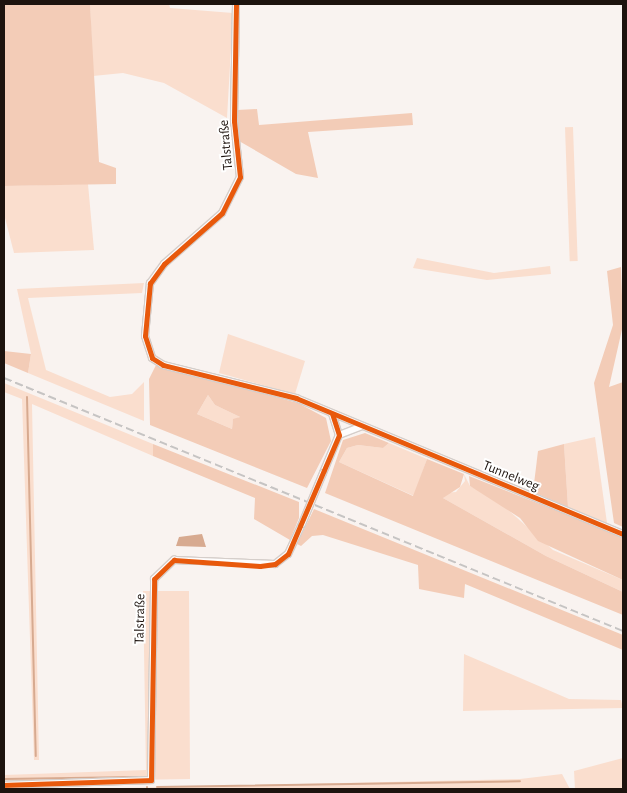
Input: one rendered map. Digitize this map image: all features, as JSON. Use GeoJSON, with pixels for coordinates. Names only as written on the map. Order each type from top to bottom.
{"type":"FeatureCollection","features":[{"type":"Feature","properties":{"kind":"street","name":"Talstraße"},"geometry":{"type":"LineString","coordinates":[[236,4],[234,121],[240,177],[222,213],[164,264],[150,283],[148,348],[163,365],[270,390],[362,426]]}},
{"type":"Feature","properties":{"kind":"street"},"geometry":{"type":"LineString","coordinates":[[332,414],[339,435],[362,426]]}},
{"type":"Feature","properties":{"kind":"street","name":"Tunnelweg"},"geometry":{"type":"LineString","coordinates":[[362,426],[623,534]]}},
{"type":"Feature","properties":{"kind":"street","name":"Talstraße"},"geometry":{"type":"LineString","coordinates":[[4,784],[151,780],[154,579],[174,560],[275,564],[288,554],[339,435]]}},
{"type":"Feature","properties":{"kind":"shaded area"},"geometry":{"type":"Polygon","coordinates":[[[4,4],[90,4],[99,162],[116,168],[116,184],[4,186],[4,4]]]}},
{"type":"Feature","properties":{"kind":"shaded area"},"geometry":{"type":"Polygon","coordinates":[[[90,4],[169,4],[170,8],[233,13],[227,118],[164,83],[123,73],[93,76],[90,4]]]}},
{"type":"Feature","properties":{"kind":"shaded area"},"geometry":{"type":"Polygon","coordinates":[[[257,109],[259,125],[412,113],[413,125],[308,132],[318,178],[296,174],[239,141],[237,110],[257,109]]]}},
{"type":"Feature","properties":{"kind":"shaded area"},"geometry":{"type":"Polygon","coordinates":[[[565,127],[573,127],[578,261],[570,261],[565,127]]]}},
{"type":"Feature","properties":{"kind":"shaded area"},"geometry":{"type":"Polygon","coordinates":[[[88,184],[94,250],[14,253],[4,214],[4,186],[88,184]]]}},
{"type":"Feature","properties":{"kind":"shaded area"},"geometry":{"type":"Polygon","coordinates":[[[417,258],[494,273],[550,266],[551,274],[487,280],[413,268],[417,258]]]}},
{"type":"Feature","properties":{"kind":"shaded area"},"geometry":{"type":"Polygon","coordinates":[[[621,267],[623,325],[609,387],[623,382],[623,527],[614,523],[594,383],[613,325],[607,271],[621,267]]]}},
{"type":"Feature","properties":{"kind":"shaded area"},"geometry":{"type":"Polygon","coordinates":[[[144,283],[142,293],[28,298],[46,370],[110,397],[132,394],[144,382],[144,421],[28,373],[31,354],[17,289],[144,283]]]}},
{"type":"Feature","properties":{"kind":"shaded area"},"geometry":{"type":"Polygon","coordinates":[[[228,334],[305,361],[295,394],[219,373],[228,334]]]}},
{"type":"Feature","properties":{"kind":"shaded area"},"geometry":{"type":"Polygon","coordinates":[[[4,351],[31,354],[28,373],[4,363],[4,351]]]}},
{"type":"Feature","properties":{"kind":"shaded area"},"geometry":{"type":"Polygon","coordinates":[[[156,365],[298,403],[326,418],[331,441],[307,488],[150,425],[149,379],[156,365]],[[208,395],[197,414],[232,429],[233,419],[240,417],[215,405],[208,395]]]}},
{"type":"Feature","properties":{"kind":"shaded area"},"geometry":{"type":"Polygon","coordinates":[[[4,383],[153,444],[153,456],[32,404],[39,760],[34,760],[22,399],[4,392],[4,383]]]}},
{"type":"Feature","properties":{"kind":"shaded area"},"geometry":{"type":"Polygon","coordinates":[[[208,395],[215,405],[240,417],[233,420],[232,429],[197,414],[208,395]]]}},
{"type":"Feature","properties":{"kind":"shaded area"},"geometry":{"type":"Polygon","coordinates":[[[365,433],[389,443],[383,448],[358,445],[347,448],[339,462],[413,496],[427,459],[464,474],[460,487],[443,498],[546,556],[623,592],[623,615],[325,493],[343,440],[365,433]]]}},
{"type":"Feature","properties":{"kind":"shaded area"},"geometry":{"type":"Polygon","coordinates":[[[595,437],[607,523],[568,507],[564,444],[595,437]]]}},
{"type":"Feature","properties":{"kind":"shaded area"},"geometry":{"type":"Polygon","coordinates":[[[389,443],[427,459],[414,496],[339,462],[347,448],[358,445],[383,448],[389,443]]]}},
{"type":"Feature","properties":{"kind":"shaded area"},"geometry":{"type":"Polygon","coordinates":[[[153,444],[299,502],[299,518],[290,540],[254,519],[255,498],[153,456],[153,444]]]}},
{"type":"Feature","properties":{"kind":"shaded area"},"geometry":{"type":"Polygon","coordinates":[[[564,444],[568,507],[533,492],[538,451],[564,444]]]}},
{"type":"Feature","properties":{"kind":"shaded area"},"geometry":{"type":"Polygon","coordinates":[[[464,474],[470,486],[497,500],[553,550],[623,580],[623,592],[546,556],[443,498],[445,493],[456,492],[465,481],[464,474]]]}},
{"type":"Feature","properties":{"kind":"shaded area"},"geometry":{"type":"Polygon","coordinates":[[[469,476],[623,537],[623,580],[538,541],[520,518],[470,486],[469,476]]]}},
{"type":"Feature","properties":{"kind":"shaded area"},"geometry":{"type":"Polygon","coordinates":[[[314,509],[623,635],[623,650],[465,584],[464,598],[419,589],[418,565],[323,535],[312,536],[301,546],[297,544],[314,509]]]}},
{"type":"Feature","properties":{"kind":"shaded area"},"geometry":{"type":"Polygon","coordinates":[[[202,534],[206,547],[176,546],[179,537],[202,534]]]}},
{"type":"Feature","properties":{"kind":"shaded area"},"geometry":{"type":"Polygon","coordinates":[[[143,591],[189,591],[190,779],[4,782],[4,775],[146,770],[143,591]]]}},
{"type":"Feature","properties":{"kind":"shaded area"},"geometry":{"type":"Polygon","coordinates":[[[464,654],[569,699],[621,700],[623,708],[463,711],[464,654]]]}},
{"type":"Feature","properties":{"kind":"shaded area"},"geometry":{"type":"Polygon","coordinates":[[[623,758],[623,789],[575,789],[574,771],[623,758]]]}},
{"type":"Feature","properties":{"kind":"shaded area"},"geometry":{"type":"Polygon","coordinates":[[[562,774],[570,789],[75,789],[520,779],[562,774]]]}},
{"type":"Feature","properties":{"kind":"waterway"},"geometry":{"type":"LineString","coordinates":[[27,397],[36,756]]}},
{"type":"Feature","properties":{"kind":"waterway"},"geometry":{"type":"LineString","coordinates":[[4,779],[137,777]]}},
{"type":"Feature","properties":{"kind":"waterway"},"geometry":{"type":"LineString","coordinates":[[157,787],[520,781]]}},
{"type":"Feature","properties":{"kind":"railway"},"geometry":{"type":"LineString","coordinates":[[4,378],[623,631]]}},
{"type":"Feature","properties":{"kind":"cycle path"},"geometry":{"type":"LineString","coordinates":[[236,4],[234,121],[240,177],[222,213],[164,264],[150,283],[145,336],[152,358],[163,365],[296,398],[623,534]]}},
{"type":"Feature","properties":{"kind":"cycle path"},"geometry":{"type":"LineString","coordinates":[[4,785],[151,780],[154,579],[174,560],[260,566],[275,564],[288,554],[339,435],[332,414]]}}]}
